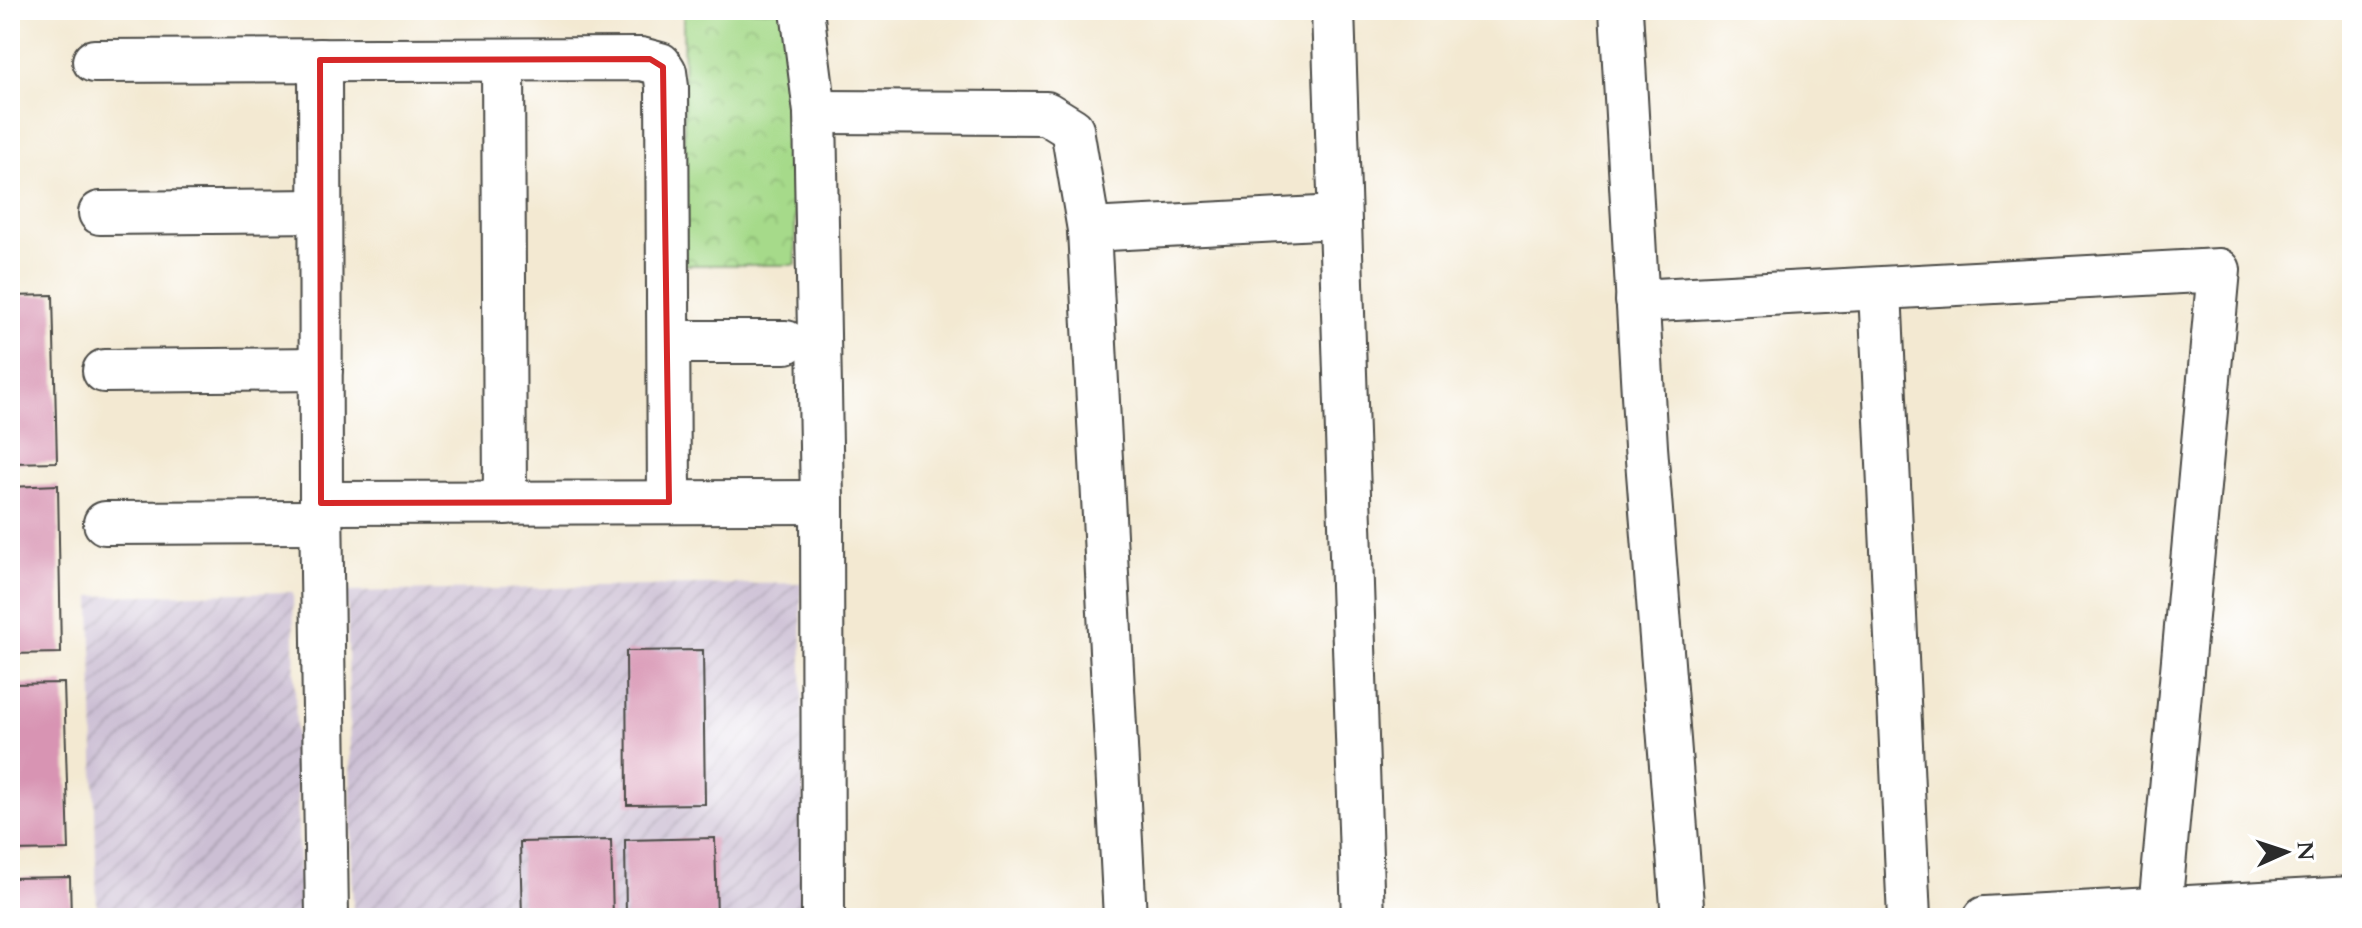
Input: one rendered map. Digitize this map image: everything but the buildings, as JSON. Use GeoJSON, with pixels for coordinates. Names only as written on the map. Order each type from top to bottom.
{"type":"FeatureCollection","features":[{"type":"Feature","properties":{"kind":"street"},"geometry":{"type":"LineString","coordinates":[[802,10],[815,112],[822,502],[823,918]]}},
{"type":"Feature","properties":{"kind":"street"},"geometry":{"type":"LineString","coordinates":[[1333,10],[1363,918]]}},
{"type":"Feature","properties":{"kind":"street"},"geometry":{"type":"LineString","coordinates":[[1621,10],[1646,447],[1683,918]]}},
{"type":"Feature","properties":{"kind":"street"},"geometry":{"type":"LineString","coordinates":[[94,61],[650,59],[663,67],[667,87],[669,502]]}},
{"type":"Feature","properties":{"kind":"street"},"geometry":{"type":"LineString","coordinates":[[320,60],[321,513],[327,918]]}},
{"type":"Feature","properties":{"kind":"street"},"geometry":{"type":"LineString","coordinates":[[503,60],[505,503]]}},
{"type":"Feature","properties":{"kind":"street"},"geometry":{"type":"LineString","coordinates":[[815,112],[1046,113],[1072,129],[1089,230],[1125,918]]}},
{"type":"Feature","properties":{"kind":"street"},"geometry":{"type":"LineString","coordinates":[[100,213],[320,211]]}},
{"type":"Feature","properties":{"kind":"street"},"geometry":{"type":"LineString","coordinates":[[1089,230],[1338,217]]}},
{"type":"Feature","properties":{"kind":"street"},"geometry":{"type":"LineString","coordinates":[[1637,301],[2219,270],[2160,909]]}},
{"type":"Feature","properties":{"kind":"street"},"geometry":{"type":"LineString","coordinates":[[1880,290],[1909,918]]}},
{"type":"Feature","properties":{"kind":"street"},"geometry":{"type":"LineString","coordinates":[[669,342],[786,342]]}},
{"type":"Feature","properties":{"kind":"street"},"geometry":{"type":"LineString","coordinates":[[104,371],[321,369]]}},
{"type":"Feature","properties":{"kind":"street"},"geometry":{"type":"LineString","coordinates":[[105,523],[505,503],[822,502]]}},
{"type":"Feature","properties":{"kind":"street"},"geometry":{"type":"LineString","coordinates":[[1985,918],[2352,898]]}},
{"type":"Feature","properties":{"kind":"highlighted area"},"geometry":{"type":"Polygon","coordinates":[[[650,59],[663,67],[669,502],[321,503],[320,60],[650,59]]]}},
{"type":"Feature","properties":{"kind":"shaded area"},"geometry":{"type":"Polygon","coordinates":[[[801,583],[805,918],[353,918],[347,592],[801,583]]]}},
{"type":"Feature","properties":{"kind":"shaded area"},"geometry":{"type":"Polygon","coordinates":[[[293,592],[300,918],[97,918],[91,596],[293,592]]]}},
{"type":"Feature","properties":{"kind":"green space"},"geometry":{"type":"Polygon","coordinates":[[[683,10],[791,10],[796,265],[685,265],[683,10]]]}}]}
